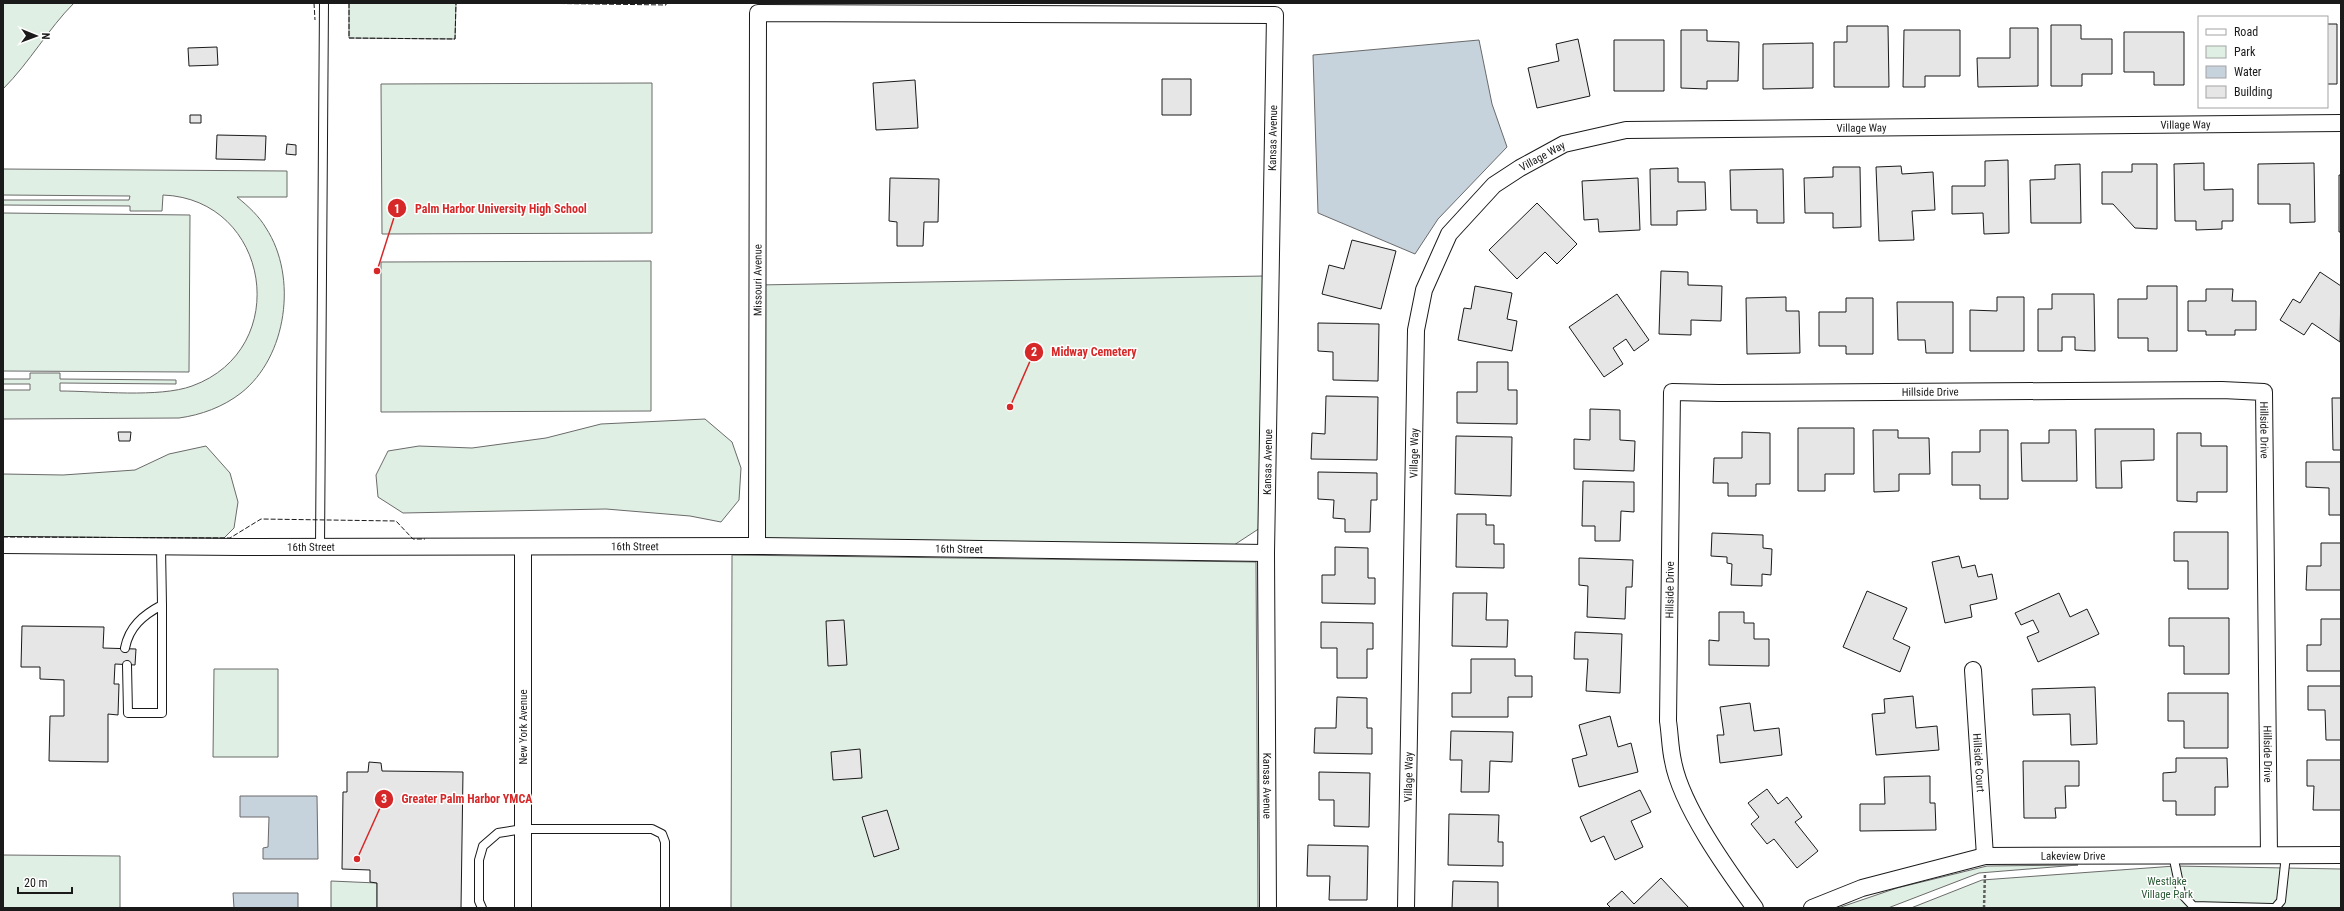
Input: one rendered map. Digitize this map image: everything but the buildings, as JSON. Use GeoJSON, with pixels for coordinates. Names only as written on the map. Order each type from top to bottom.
{"type":"FeatureCollection","features":[{"type":"Feature","properties":{"kind":"street","name":"Missouri Avenue"},"geometry":{"type":"LineString","coordinates":[[757,546],[758,13],[1275,15]]}},
{"type":"Feature","properties":{"kind":"street","name":"Kansas Avenue"},"geometry":{"type":"LineString","coordinates":[[1268,908],[1266,553],[1275,15]]}},
{"type":"Feature","properties":{"kind":"street","name":"Village Way"},"geometry":{"type":"LineString","coordinates":[[1406,908],[1416,330],[1424,290],[1449,234],[1494,185],[1520,168],[1564,144],[1626,130],[2341,123]]}},
{"type":"Feature","properties":{"kind":"street","name":"Hillside Drive"},"geometry":{"type":"LineString","coordinates":[[1755,908],[1712,844],[1689,805],[1673,762],[1668,721],[1672,392],[2222,390],[2264,392],[2269,855]]}},
{"type":"Feature","properties":{"kind":"street","name":"16th Street"},"geometry":{"type":"LineString","coordinates":[[3,545],[161,547],[757,546],[1266,553]]}},
{"type":"Feature","properties":{"kind":"street","name":"New York Avenue"},"geometry":{"type":"LineString","coordinates":[[522,908],[524,829],[523,547]]}},
{"type":"Feature","properties":{"kind":"street","name":"Hillside Court"},"geometry":{"type":"LineString","coordinates":[[1973,670],[1985,856]]}},
{"type":"Feature","properties":{"kind":"street","name":"Lakeview Drive"},"geometry":{"type":"LineString","coordinates":[[1812,908],[1862,888],[1985,856],[2341,855]]}},
{"type":"Feature","properties":{"kind":"lane"},"geometry":{"type":"LineString","coordinates":[[320,547],[324,3]]}},
{"type":"Feature","properties":{"kind":"lane"},"geometry":{"type":"LineString","coordinates":[[127,665],[128,713],[162,713],[161,547]]}},
{"type":"Feature","properties":{"kind":"lane"},"geometry":{"type":"LineString","coordinates":[[125,648],[127,636],[138,621],[162,605]]}},
{"type":"Feature","properties":{"kind":"lane"},"geometry":{"type":"LineString","coordinates":[[482,908],[479,901],[479,860],[483,846],[498,833],[524,829],[652,830],[662,834],[665,842],[665,908]]}},
{"type":"Feature","properties":{"kind":"lane"},"geometry":{"type":"LineString","coordinates":[[2275,908],[2281,901],[2286,855]]}},
{"type":"Feature","properties":{"kind":"lane"},"geometry":{"type":"LineString","coordinates":[[2173,856],[2180,893],[2193,906],[2272,908]]}},
{"type":"Feature","properties":{"kind":"path"},"geometry":{"type":"LineString","coordinates":[[1984,908],[1985,856]]}},
{"type":"Feature","properties":{"kind":"green space"},"geometry":{"type":"Polygon","coordinates":[[[3,3],[74,3],[13,79],[3,89],[3,3]]]}},
{"type":"Feature","properties":{"kind":"green space"},"geometry":{"type":"Polygon","coordinates":[[[349,3],[456,3],[455,39],[349,38],[349,3]]]}},
{"type":"Feature","properties":{"kind":"green space"},"geometry":{"type":"Polygon","coordinates":[[[652,83],[652,233],[382,234],[381,84],[652,83]]]}},
{"type":"Feature","properties":{"kind":"green space"},"geometry":{"type":"Polygon","coordinates":[[[3,169],[287,171],[287,197],[237,197],[253,211],[266,228],[276,248],[282,269],[284,292],[283,315],[278,338],[269,359],[257,378],[241,393],[227,402],[195,415],[179,418],[3,419],[3,390],[30,390],[30,384],[3,384],[3,379],[30,379],[30,373],[60,373],[60,379],[176,380],[176,384],[60,383],[60,391],[145,393],[178,390],[192,386],[224,367],[246,341],[256,310],[256,278],[246,247],[227,221],[199,203],[163,195],[162,211],[130,211],[130,206],[3,205],[3,200],[129,200],[130,196],[3,195],[3,169]]]}},
{"type":"Feature","properties":{"kind":"green space"},"geometry":{"type":"Polygon","coordinates":[[[3,213],[190,215],[189,372],[3,371],[3,213]]]}},
{"type":"Feature","properties":{"kind":"green space"},"geometry":{"type":"Polygon","coordinates":[[[651,261],[651,411],[381,412],[381,262],[651,261]]]}},
{"type":"Feature","properties":{"kind":"green space"},"geometry":{"type":"Polygon","coordinates":[[[1264,276],[1260,528],[1231,547],[757,540],[758,285],[1264,276]]]}},
{"type":"Feature","properties":{"kind":"green space"},"geometry":{"type":"Polygon","coordinates":[[[705,419],[732,442],[741,468],[739,500],[721,522],[690,516],[606,509],[403,513],[378,497],[376,475],[388,451],[419,446],[472,448],[546,438],[601,424],[705,419]]]}},
{"type":"Feature","properties":{"kind":"green space"},"geometry":{"type":"Polygon","coordinates":[[[206,446],[230,473],[238,502],[234,528],[224,538],[3,537],[3,474],[63,475],[135,470],[169,454],[206,446]]]}},
{"type":"Feature","properties":{"kind":"green space"},"geometry":{"type":"Polygon","coordinates":[[[732,555],[1256,562],[1258,908],[731,908],[732,555]]]}},
{"type":"Feature","properties":{"kind":"green space"},"geometry":{"type":"Polygon","coordinates":[[[214,669],[278,669],[278,757],[213,757],[214,669]]]}},
{"type":"Feature","properties":{"kind":"green space"},"geometry":{"type":"Polygon","coordinates":[[[3,855],[120,856],[120,908],[3,908],[3,855]]]}},
{"type":"Feature","properties":{"kind":"green space"},"geometry":{"type":"Polygon","coordinates":[[[2078,865],[1979,873],[1888,908],[1838,908],[1897,888],[1987,866],[2078,865]]]}},
{"type":"Feature","properties":{"kind":"green space","name":"Westlake Village Park"},"geometry":{"type":"Polygon","coordinates":[[[2175,866],[2341,869],[2341,908],[1911,908],[1982,880],[2175,866]]]}},
{"type":"Feature","properties":{"kind":"green space"},"geometry":{"type":"Polygon","coordinates":[[[331,881],[377,883],[377,908],[331,908],[331,881]]]}},
{"type":"Feature","properties":{"kind":"water"},"geometry":{"type":"Polygon","coordinates":[[[1479,40],[1492,104],[1507,147],[1438,219],[1415,254],[1318,213],[1313,55],[1479,40]]]}},
{"type":"Feature","properties":{"kind":"water"},"geometry":{"type":"Polygon","coordinates":[[[240,796],[317,796],[318,859],[263,859],[263,848],[268,847],[269,817],[240,817],[240,796]]]}},
{"type":"Feature","properties":{"kind":"water"},"geometry":{"type":"Polygon","coordinates":[[[233,893],[298,893],[298,908],[234,908],[233,893]]]}},
{"type":"Feature","properties":{"kind":"fence"},"geometry":{"type":"LineString","coordinates":[[314,3],[315,20]]}},
{"type":"Feature","properties":{"kind":"fence"},"geometry":{"type":"LineString","coordinates":[[349,3],[349,38],[455,39],[456,3]]}},
{"type":"Feature","properties":{"kind":"fence"},"geometry":{"type":"LineString","coordinates":[[525,3],[666,5],[666,3]]}},
{"type":"Feature","properties":{"kind":"fence"},"geometry":{"type":"LineString","coordinates":[[3,537],[230,538],[261,519],[396,521],[413,539],[425,539]]}},
{"type":"Feature","properties":{"kind":"place","name":"Palm Harbor University High School"},"geometry":{"type":"Point","coordinates":[377,271]}},
{"type":"Feature","properties":{"kind":"place","name":"Midway Cemetery"},"geometry":{"type":"Point","coordinates":[1010,407]}},
{"type":"Feature","properties":{"kind":"place","name":"Greater Palm Harbor YMCA"},"geometry":{"type":"Point","coordinates":[357,859]}}]}
